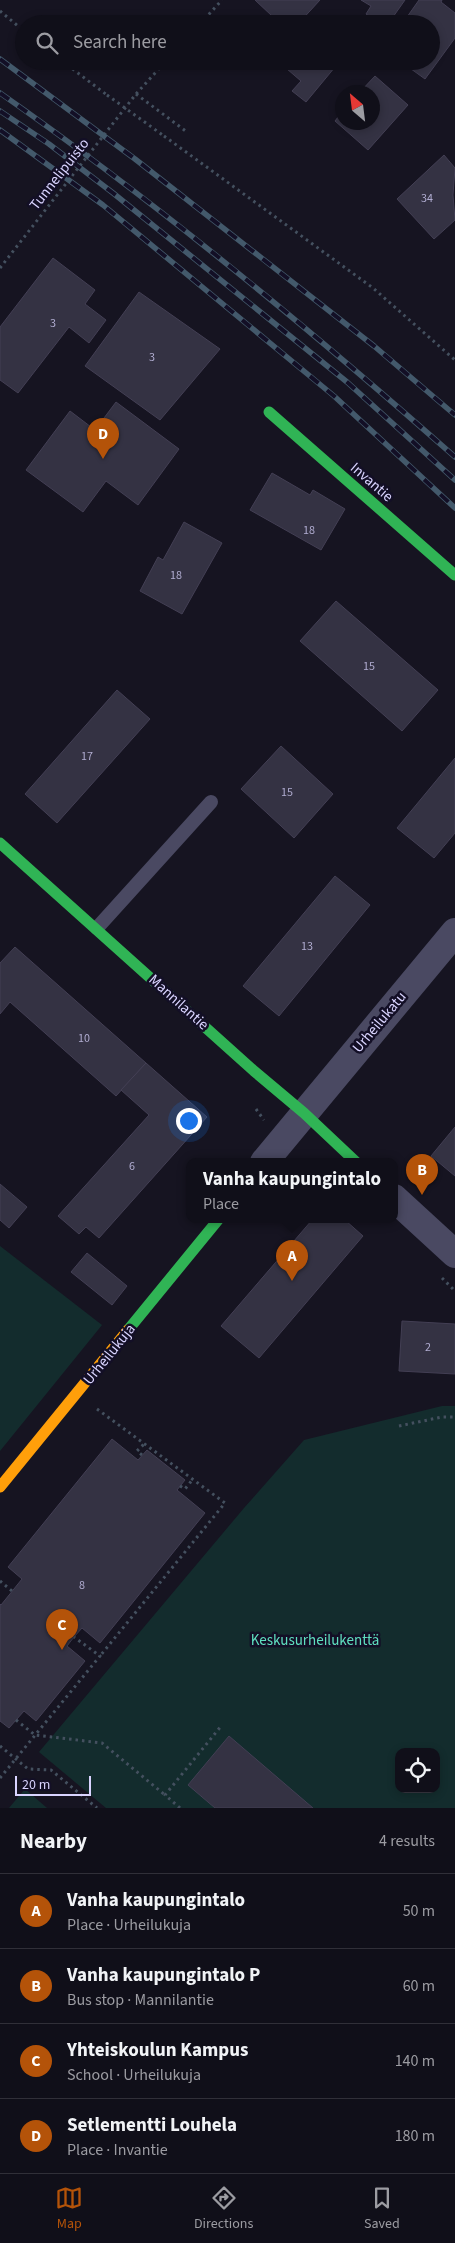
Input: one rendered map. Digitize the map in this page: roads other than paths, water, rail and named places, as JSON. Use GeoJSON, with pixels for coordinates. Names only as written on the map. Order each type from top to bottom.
{"type":"FeatureCollection","features":[{"type":"Feature","properties":{"kind":"street","name":"Invantie"},"geometry":{"type":"LineString","coordinates":[[269,412],[455,575]]}},
{"type":"Feature","properties":{"kind":"street","name":"Mannilantie"},"geometry":{"type":"LineString","coordinates":[[0,843],[98,928],[254,1071],[304,1112],[352,1158]]}},
{"type":"Feature","properties":{"kind":"street","name":"Urheilukatu"},"geometry":{"type":"LineString","coordinates":[[304,1112],[455,932]]}},
{"type":"Feature","properties":{"kind":"street"},"geometry":{"type":"LineString","coordinates":[[267,1158],[304,1112]]}},
{"type":"Feature","properties":{"kind":"street"},"geometry":{"type":"LineString","coordinates":[[398,1202],[455,1254]]}},
{"type":"Feature","properties":{"kind":"street","name":"Urheilukuja"},"geometry":{"type":"LineString","coordinates":[[0,1488],[216,1223]]}},
{"type":"Feature","properties":{"kind":"lane"},"geometry":{"type":"LineString","coordinates":[[98,928],[211,802]]}},
{"type":"Feature","properties":{"kind":"railway"},"geometry":{"type":"LineString","coordinates":[[0,59],[135,159],[374,346],[455,415]]}},
{"type":"Feature","properties":{"kind":"railway"},"geometry":{"type":"LineString","coordinates":[[0,93],[176,223],[289,315],[455,457]]}},
{"type":"Feature","properties":{"kind":"railway"},"geometry":{"type":"LineString","coordinates":[[0,111],[49,144],[113,193],[347,382],[455,480]]}},
{"type":"Feature","properties":{"kind":"railway"},"geometry":{"type":"LineString","coordinates":[[0,130],[103,205],[334,396],[455,508]]}},
{"type":"Feature","properties":{"kind":"place","name":"Setlementti Louhela"},"geometry":{"type":"Point","coordinates":[103,459]}},
{"type":"Feature","properties":{"kind":"place","name":"Vanha kaupungintalo P"},"geometry":{"type":"Point","coordinates":[422,1195]}},
{"type":"Feature","properties":{"kind":"place","name":"Vanha kaupungintalo"},"geometry":{"type":"Point","coordinates":[292,1281]}},
{"type":"Feature","properties":{"kind":"place","name":"Yhteiskoulun Kampus"},"geometry":{"type":"Point","coordinates":[62,1650]}},
{"type":"Feature","properties":{"kind":"park label","name":"Keskusurheilukenttä"},"geometry":{"type":"Point","coordinates":[315,1640]}}]}
